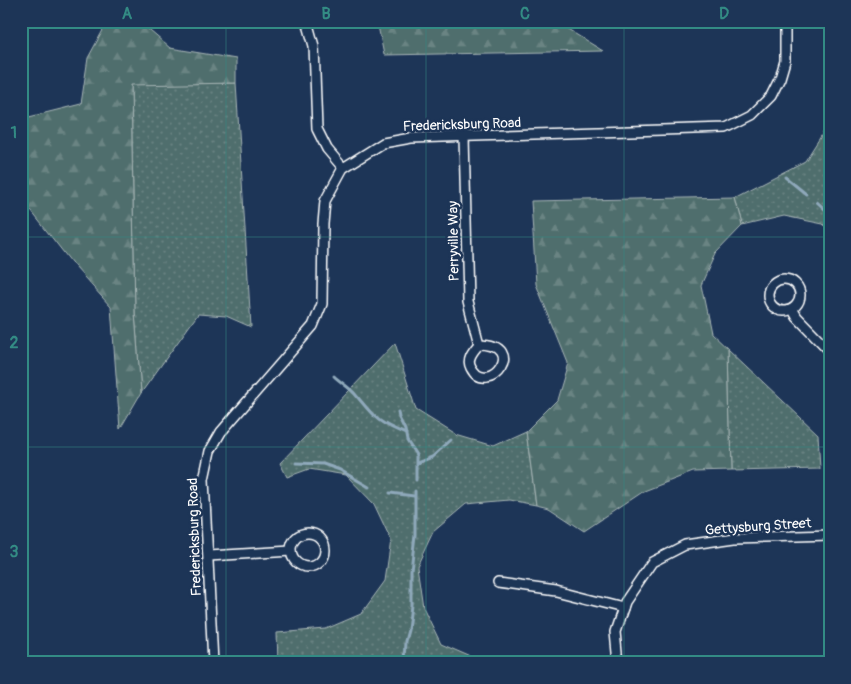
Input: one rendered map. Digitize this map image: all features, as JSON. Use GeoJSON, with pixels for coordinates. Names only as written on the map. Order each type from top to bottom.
{"type":"FeatureCollection","features":[{"type":"Feature","properties":{"kind":"street"},"geometry":{"type":"LineString","coordinates":[[307,21],[314,46],[317,129],[327,149],[343,168]]}},
{"type":"Feature","properties":{"kind":"street","name":"Fredericksburg Road"},"geometry":{"type":"LineString","coordinates":[[213,663],[204,479],[210,451],[221,432],[313,326],[322,304],[325,200],[343,168],[383,143],[411,138],[726,128],[752,115],[771,96],[780,78],[785,61],[784,21]]}},
{"type":"Feature","properties":{"kind":"street","name":"Perryville Way"},"geometry":{"type":"LineString","coordinates":[[464,136],[468,302],[479,344]]}},
{"type":"Feature","properties":{"kind":"street"},"geometry":{"type":"LineString","coordinates":[[793,310],[797,317],[830,351]]}},
{"type":"Feature","properties":{"kind":"street","name":"Gettysburg Street"},"geometry":{"type":"LineString","coordinates":[[618,663],[615,632],[625,602],[652,562],[685,545],[735,538],[830,535]]}},
{"type":"Feature","properties":{"kind":"street"},"geometry":{"type":"LineString","coordinates":[[209,556],[292,551]]}},
{"type":"Feature","properties":{"kind":"street"},"geometry":{"type":"LineString","coordinates":[[498,583],[556,591],[623,608]]}},
{"type":"Feature","properties":{"kind":"green space"},"geometry":{"type":"Polygon","coordinates":[[[108,21],[140,21],[170,48],[236,59],[236,83],[131,85],[135,313],[141,393],[120,429],[111,307],[75,267],[28,207],[21,184],[21,119],[81,104],[88,58],[108,21]]]}},
{"type":"Feature","properties":{"kind":"green space"},"geometry":{"type":"Polygon","coordinates":[[[377,21],[554,21],[603,51],[384,55],[377,21]]]}},
{"type":"Feature","properties":{"kind":"green space"},"geometry":{"type":"Polygon","coordinates":[[[236,83],[251,327],[226,316],[198,314],[141,393],[135,313],[131,84],[236,83]]]}},
{"type":"Feature","properties":{"kind":"green space"},"geometry":{"type":"Polygon","coordinates":[[[830,122],[830,230],[823,224],[784,216],[742,226],[735,197],[805,161],[830,122]]]}},
{"type":"Feature","properties":{"kind":"green space"},"geometry":{"type":"Polygon","coordinates":[[[735,197],[742,226],[715,254],[701,285],[711,333],[728,349],[731,471],[693,472],[644,491],[584,531],[549,508],[536,505],[526,431],[557,400],[568,363],[536,284],[531,201],[735,197]]]}},
{"type":"Feature","properties":{"kind":"green space"},"geometry":{"type":"Polygon","coordinates":[[[395,343],[416,410],[456,435],[493,446],[526,431],[536,505],[509,500],[466,504],[433,532],[417,566],[423,607],[441,644],[478,660],[525,659],[539,663],[278,663],[277,633],[326,629],[361,614],[385,581],[391,540],[374,504],[346,475],[309,469],[287,477],[280,463],[395,343]]]}},
{"type":"Feature","properties":{"kind":"green space"},"geometry":{"type":"Polygon","coordinates":[[[728,349],[818,434],[820,469],[731,471],[728,349]]]}},
{"type":"Feature","properties":{"kind":"waterway"},"geometry":{"type":"LineString","coordinates":[[785,177],[806,194]]}},
{"type":"Feature","properties":{"kind":"waterway"},"geometry":{"type":"LineString","coordinates":[[817,202],[830,214]]}},
{"type":"Feature","properties":{"kind":"waterway"},"geometry":{"type":"LineString","coordinates":[[334,376],[353,391],[377,418],[388,426],[406,434]]}},
{"type":"Feature","properties":{"kind":"waterway"},"geometry":{"type":"LineString","coordinates":[[398,412],[407,441],[416,455],[416,480]]}},
{"type":"Feature","properties":{"kind":"waterway"},"geometry":{"type":"LineString","coordinates":[[417,463],[432,457],[451,440]]}},
{"type":"Feature","properties":{"kind":"waterway"},"geometry":{"type":"LineString","coordinates":[[296,463],[323,464],[340,470],[369,487]]}},
{"type":"Feature","properties":{"kind":"waterway"},"geometry":{"type":"LineString","coordinates":[[404,663],[405,641],[411,605],[411,570],[415,535],[415,491]]}},
{"type":"Feature","properties":{"kind":"waterway"},"geometry":{"type":"LineString","coordinates":[[390,493],[414,496]]}}]}
